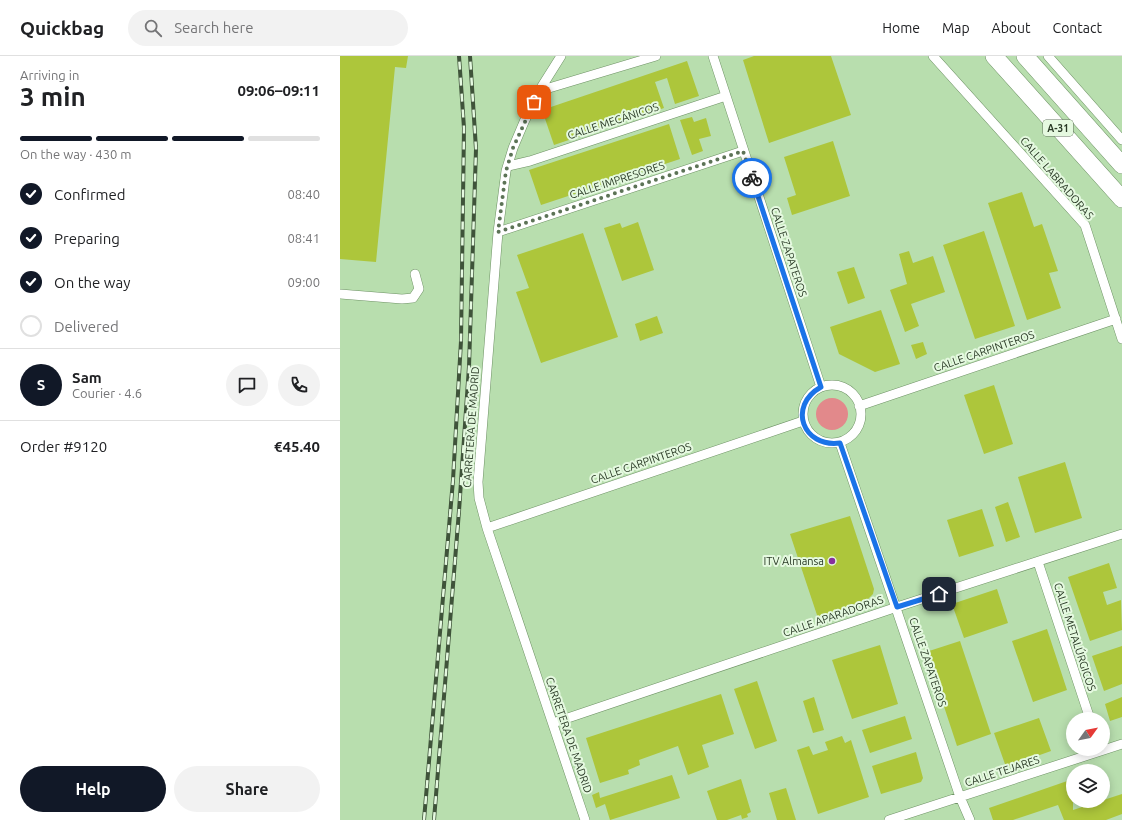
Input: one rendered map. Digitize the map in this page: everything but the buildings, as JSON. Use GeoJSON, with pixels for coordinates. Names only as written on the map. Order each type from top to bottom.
{"type":"FeatureCollection","features":[{"type":"Feature","properties":{"kind":"highway","name":"A-31"},"geometry":{"type":"LineString","coordinates":[[994,56],[1122,199]]}},
{"type":"Feature","properties":{"kind":"highway","name":"A-31"},"geometry":{"type":"LineString","coordinates":[[1025,56],[1122,166]]}},
{"type":"Feature","properties":{"kind":"street","name":"CARRETERA DE MADRID"},"geometry":{"type":"LineString","coordinates":[[560,56],[539,91],[513,148],[508,166],[498,232],[478,482],[479,498],[487,528],[585,820]]}},
{"type":"Feature","properties":{"kind":"street"},"geometry":{"type":"LineString","coordinates":[[539,91],[656,56]]}},
{"type":"Feature","properties":{"kind":"street","name":"CALLE ZAPATEROS"},"geometry":{"type":"LineString","coordinates":[[713,56],[821,387]]}},
{"type":"Feature","properties":{"kind":"street","name":"CALLE LABRADORAS"},"geometry":{"type":"LineString","coordinates":[[933,56],[1084,225],[1122,339]]}},
{"type":"Feature","properties":{"kind":"street"},"geometry":{"type":"LineString","coordinates":[[1048,56],[1122,140]]}},
{"type":"Feature","properties":{"kind":"street","name":"CALLE MECÁNICOS"},"geometry":{"type":"LineString","coordinates":[[508,166],[530,161],[726,96]]}},
{"type":"Feature","properties":{"kind":"street","name":"CALLE IMPRESORES"},"geometry":{"type":"LineString","coordinates":[[498,232],[743,151]]}},
{"type":"Feature","properties":{"kind":"street"},"geometry":{"type":"LineString","coordinates":[[340,294],[402,299],[413,298],[419,290],[415,274]]}},
{"type":"Feature","properties":{"kind":"street","name":"CALLE CARPINTEROS"},"geometry":{"type":"LineString","coordinates":[[860,406],[1116,319]]}},
{"type":"Feature","properties":{"kind":"street"},"geometry":{"type":"LineString","coordinates":[[831,385],[840,386],[849,391],[856,398],[860,406],[861,416],[855,433],[840,443],[831,444],[821,442],[810,433],[803,421],[804,404],[808,397],[821,387],[831,385]]}},
{"type":"Feature","properties":{"kind":"street","name":"CALLE CARPINTEROS"},"geometry":{"type":"LineString","coordinates":[[487,528],[803,421]]}},
{"type":"Feature","properties":{"kind":"street","name":"CALLE ZAPATEROS"},"geometry":{"type":"LineString","coordinates":[[840,443],[960,796],[970,820]]}},
{"type":"Feature","properties":{"kind":"street","name":"CALLE APARADORAS"},"geometry":{"type":"LineString","coordinates":[[553,723],[897,607],[1122,534]]}},
{"type":"Feature","properties":{"kind":"street","name":"CALLE METALÚRGICOS"},"geometry":{"type":"LineString","coordinates":[[1038,562],[1088,712]]}},
{"type":"Feature","properties":{"kind":"street","name":"CALLE TEJARES"},"geometry":{"type":"LineString","coordinates":[[1110,747],[1122,744]]}},
{"type":"Feature","properties":{"kind":"street","name":"CALLE TEJARES"},"geometry":{"type":"LineString","coordinates":[[889,820],[1082,756]]}},
{"type":"Feature","properties":{"kind":"shaded area"},"geometry":{"type":"Polygon","coordinates":[[[832,398],[838,399],[845,405],[848,414],[847,420],[841,427],[832,430],[826,429],[819,423],[816,414],[817,408],[823,401],[832,398]]]}},
{"type":"Feature","properties":{"kind":"railway"},"geometry":{"type":"LineString","coordinates":[[424,820],[453,480],[461,341],[464,128],[459,56]]}},
{"type":"Feature","properties":{"kind":"railway"},"geometry":{"type":"LineString","coordinates":[[434,820],[469,367],[476,149],[470,56]]}},
{"type":"Feature","properties":{"kind":"way so far"},"geometry":{"type":"LineString","coordinates":[[534,102],[513,148],[506,171],[498,232],[743,151],[752,178]]}},
{"type":"Feature","properties":{"kind":"place","name":"ITV Almansa"},"geometry":{"type":"Point","coordinates":[832,561]}},
{"type":"Feature","properties":{"kind":"route"},"geometry":{"type":"LineString","coordinates":[[752,178],[821,387],[814,391],[804,404],[802,412],[806,430],[821,442],[831,444],[840,443],[897,607],[939,594]]}}]}
